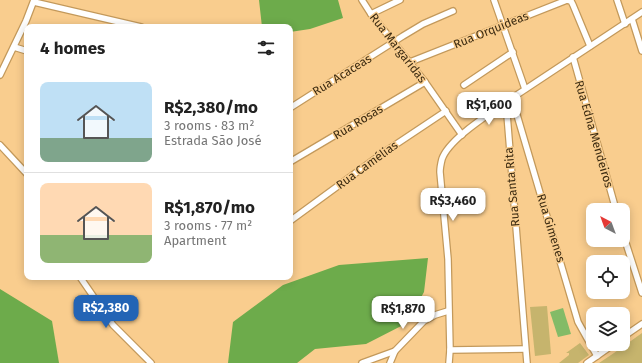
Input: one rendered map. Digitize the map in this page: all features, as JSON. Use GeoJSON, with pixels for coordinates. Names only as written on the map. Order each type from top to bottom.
{"type":"FeatureCollection","features":[{"type":"Feature","properties":{"kind":"street","name":"Rua Margaridas"},"geometry":{"type":"LineString","coordinates":[[362,0],[371,14],[425,82],[462,135]]}},
{"type":"Feature","properties":{"kind":"street"},"geometry":{"type":"LineString","coordinates":[[371,14],[400,0]]}},
{"type":"Feature","properties":{"kind":"street"},"geometry":{"type":"LineString","coordinates":[[494,0],[525,89]]}},
{"type":"Feature","properties":{"kind":"street","name":"Rua Orquideas"},"geometry":{"type":"LineString","coordinates":[[410,62],[567,0],[573,5],[590,46]]}},
{"type":"Feature","properties":{"kind":"street"},"geometry":{"type":"LineString","coordinates":[[617,0],[625,24]]}},
{"type":"Feature","properties":{"kind":"street"},"geometry":{"type":"LineString","coordinates":[[25,24],[34,1],[129,24]]}},
{"type":"Feature","properties":{"kind":"street"},"geometry":{"type":"LineString","coordinates":[[394,43],[423,24],[453,11]]}},
{"type":"Feature","properties":{"kind":"street"},"geometry":{"type":"LineString","coordinates":[[449,363],[448,259],[440,172],[442,159],[449,147],[462,135],[506,102],[642,12]]}},
{"type":"Feature","properties":{"kind":"street"},"geometry":{"type":"LineString","coordinates":[[632,19],[642,51]]}},
{"type":"Feature","properties":{"kind":"street"},"geometry":{"type":"LineString","coordinates":[[0,75],[24,25]]}},
{"type":"Feature","properties":{"kind":"street","name":"Rua Acaceas"},"geometry":{"type":"LineString","coordinates":[[293,106],[394,43]]}},
{"type":"Feature","properties":{"kind":"street"},"geometry":{"type":"LineString","coordinates":[[14,47],[24,50]]}},
{"type":"Feature","properties":{"kind":"street"},"geometry":{"type":"LineString","coordinates":[[464,85],[512,52]]}},
{"type":"Feature","properties":{"kind":"street","name":"Rua Edna Mendeiros"},"geometry":{"type":"LineString","coordinates":[[573,57],[614,203]]}},
{"type":"Feature","properties":{"kind":"street","name":"Rua Rosas"},"geometry":{"type":"LineString","coordinates":[[293,160],[425,82]]}},
{"type":"Feature","properties":{"kind":"street","name":"Rua Gimenes"},"geometry":{"type":"LineString","coordinates":[[512,98],[578,322],[597,356]]}},
{"type":"Feature","properties":{"kind":"street","name":"Rua Santa Rita"},"geometry":{"type":"LineString","coordinates":[[506,102],[527,363]]}},
{"type":"Feature","properties":{"kind":"street","name":"Rua Camélias"},"geometry":{"type":"LineString","coordinates":[[293,219],[383,153],[446,111]]}},
{"type":"Feature","properties":{"kind":"street"},"geometry":{"type":"LineString","coordinates":[[0,145],[24,171]]}},
{"type":"Feature","properties":{"kind":"street"},"geometry":{"type":"LineString","coordinates":[[627,247],[642,292]]}},
{"type":"Feature","properties":{"kind":"street"},"geometry":{"type":"LineString","coordinates":[[82,280],[114,325],[151,363]]}},
{"type":"Feature","properties":{"kind":"street"},"geometry":{"type":"LineString","coordinates":[[390,363],[395,351],[424,321],[435,315],[448,311]]}},
{"type":"Feature","properties":{"kind":"street"},"geometry":{"type":"LineString","coordinates":[[630,332],[642,324]]}},
{"type":"Feature","properties":{"kind":"street"},"geometry":{"type":"LineString","coordinates":[[450,350],[525,349]]}},
{"type":"Feature","properties":{"kind":"street"},"geometry":{"type":"LineString","coordinates":[[362,363],[395,351]]}},
{"type":"Feature","properties":{"kind":"street"},"geometry":{"type":"LineString","coordinates":[[587,363],[604,351]]}},
{"type":"Feature","properties":{"kind":"green space"},"geometry":{"type":"Polygon","coordinates":[[[259,0],[338,0],[343,18],[310,29],[293,32],[293,24],[262,24],[259,0]]]}},
{"type":"Feature","properties":{"kind":"green space"},"geometry":{"type":"Polygon","coordinates":[[[428,258],[424,292],[407,323],[366,344],[315,349],[297,363],[228,363],[233,322],[283,285],[339,265],[428,258]]]}},
{"type":"Feature","properties":{"kind":"green space"},"geometry":{"type":"Polygon","coordinates":[[[0,289],[52,321],[59,363],[0,363],[0,289]]]}},
{"type":"Feature","properties":{"kind":"green space"},"geometry":{"type":"Polygon","coordinates":[[[563,308],[571,334],[558,337],[550,312],[563,308]]]}},
{"type":"Feature","properties":{"kind":"building"},"geometry":{"type":"Polygon","coordinates":[[[547,306],[551,354],[535,356],[530,307],[547,306]]]}},
{"type":"Feature","properties":{"kind":"building"},"geometry":{"type":"Polygon","coordinates":[[[642,333],[642,363],[599,363],[617,351],[630,351],[630,342],[642,333]]]}},
{"type":"Feature","properties":{"kind":"building"},"geometry":{"type":"Polygon","coordinates":[[[580,343],[589,355],[578,363],[559,363],[569,355],[569,353],[566,353],[580,343]]]}}]}
